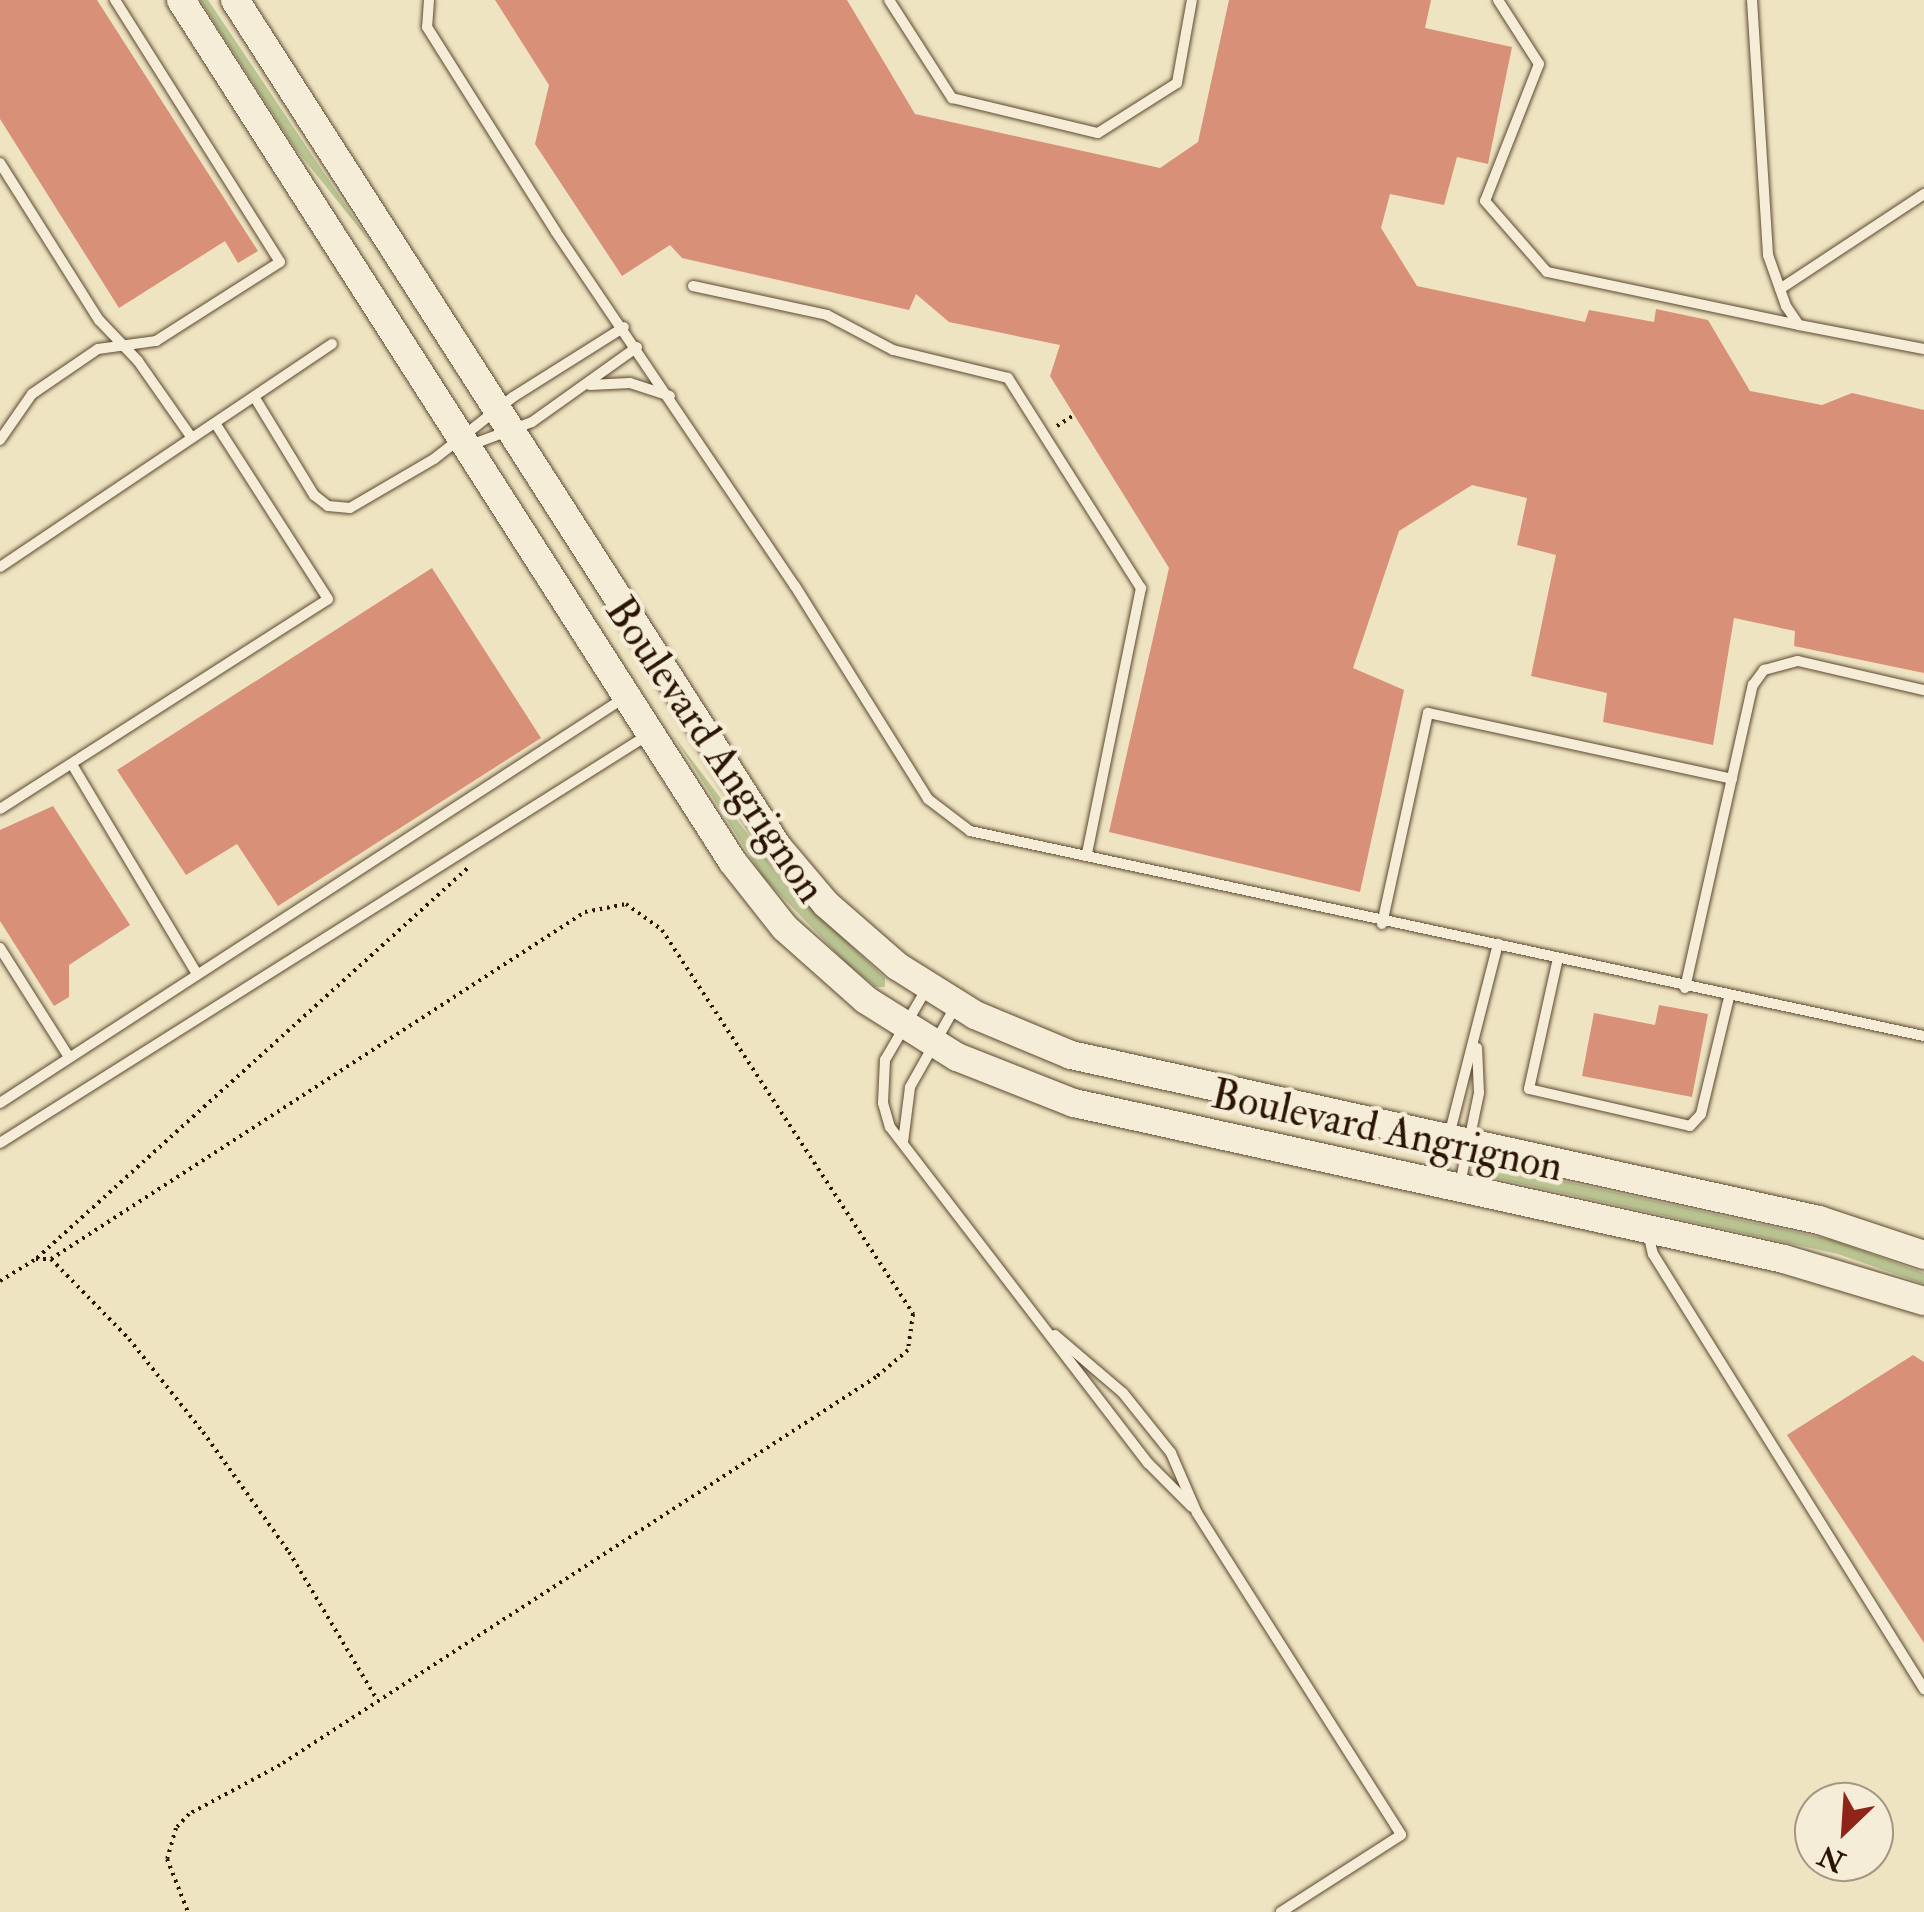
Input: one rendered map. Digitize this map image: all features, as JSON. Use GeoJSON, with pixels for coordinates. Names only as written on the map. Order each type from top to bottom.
{"type":"FeatureCollection","features":[{"type":"Feature","properties":{"kind":"main road","name":"Boulevard Angrignon"},"geometry":{"type":"LineString","coordinates":[[181,0],[649,734],[771,912],[817,960],[902,1026],[933,1044],[1074,1103],[1826,1269],[1924,1301]]}},
{"type":"Feature","properties":{"kind":"main road","name":"Boulevard Angrignon"},"geometry":{"type":"LineString","coordinates":[[235,0],[777,846],[844,921],[927,987],[956,1004],[1072,1055],[1820,1220],[1924,1255]]}},
{"type":"Feature","properties":{"kind":"lane"},"geometry":{"type":"LineString","coordinates":[[0,440],[32,394],[98,350],[156,341],[280,262],[115,0]]}},
{"type":"Feature","properties":{"kind":"lane"},"geometry":{"type":"LineString","coordinates":[[429,0],[427,27],[928,799],[970,831],[1087,853],[1382,924],[1498,944],[1685,988],[1924,1036]]}},
{"type":"Feature","properties":{"kind":"lane"},"geometry":{"type":"LineString","coordinates":[[889,0],[952,98],[1098,133],[1178,83],[1192,0]]}},
{"type":"Feature","properties":{"kind":"lane"},"geometry":{"type":"LineString","coordinates":[[1498,0],[1539,64],[1486,201],[1547,272],[1924,350]]}},
{"type":"Feature","properties":{"kind":"lane"},"geometry":{"type":"LineString","coordinates":[[1752,0],[1768,255],[1780,290],[1799,325]]}},
{"type":"Feature","properties":{"kind":"lane"},"geometry":{"type":"LineString","coordinates":[[0,164],[121,345],[192,438]]}},
{"type":"Feature","properties":{"kind":"lane"},"geometry":{"type":"LineString","coordinates":[[1780,290],[1924,194]]}},
{"type":"Feature","properties":{"kind":"lane"},"geometry":{"type":"LineString","coordinates":[[693,286],[828,315],[892,350],[1008,378],[1141,588],[1087,853]]}},
{"type":"Feature","properties":{"kind":"lane"},"geometry":{"type":"LineString","coordinates":[[464,442],[504,420],[624,327]]}},
{"type":"Feature","properties":{"kind":"lane"},"geometry":{"type":"LineString","coordinates":[[0,568],[332,344]]}},
{"type":"Feature","properties":{"kind":"lane"},"geometry":{"type":"LineString","coordinates":[[254,398],[314,495],[328,506],[362,504],[504,420],[589,385],[638,347]]}},
{"type":"Feature","properties":{"kind":"lane"},"geometry":{"type":"LineString","coordinates":[[589,385],[630,383],[670,396]]}},
{"type":"Feature","properties":{"kind":"lane"},"geometry":{"type":"LineString","coordinates":[[0,810],[328,598],[215,423]]}},
{"type":"Feature","properties":{"kind":"lane"},"geometry":{"type":"LineString","coordinates":[[1685,988],[1753,685],[1778,662],[1924,690]]}},
{"type":"Feature","properties":{"kind":"lane"},"geometry":{"type":"LineString","coordinates":[[0,1102],[626,697]]}},
{"type":"Feature","properties":{"kind":"lane"},"geometry":{"type":"LineString","coordinates":[[1382,924],[1428,713],[1732,779]]}},
{"type":"Feature","properties":{"kind":"lane"},"geometry":{"type":"LineString","coordinates":[[0,1143],[649,734]]}},
{"type":"Feature","properties":{"kind":"lane"},"geometry":{"type":"LineString","coordinates":[[73,766],[196,974]]}},
{"type":"Feature","properties":{"kind":"lane"},"geometry":{"type":"LineString","coordinates":[[1449,1185],[1458,1142],[1458,1088],[1476,1047],[1498,944]]}},
{"type":"Feature","properties":{"kind":"lane"},"geometry":{"type":"LineString","coordinates":[[0,948],[69,1056]]}},
{"type":"Feature","properties":{"kind":"lane"},"geometry":{"type":"LineString","coordinates":[[1558,958],[1529,1089],[1690,1126],[1701,1114],[1730,996]]}},
{"type":"Feature","properties":{"kind":"lane"},"geometry":{"type":"LineString","coordinates":[[927,987],[885,1060],[883,1103],[903,1143],[1055,1335],[1148,1463],[1197,1512]]}},
{"type":"Feature","properties":{"kind":"lane"},"geometry":{"type":"LineString","coordinates":[[903,1143],[905,1100],[956,1004]]}},
{"type":"Feature","properties":{"kind":"lane"},"geometry":{"type":"LineString","coordinates":[[1449,1185],[1458,1142],[1479,1092],[1476,1047]]}},
{"type":"Feature","properties":{"kind":"lane"},"geometry":{"type":"LineString","coordinates":[[1649,1229],[1654,1254],[1924,1689]]}},
{"type":"Feature","properties":{"kind":"lane"},"geometry":{"type":"LineString","coordinates":[[1055,1335],[1123,1393],[1171,1452],[1197,1512],[1401,1834],[1281,1912]]}},
{"type":"Feature","properties":{"kind":"path"},"geometry":{"type":"LineString","coordinates":[[1056,426],[1074,415]]}},
{"type":"Feature","properties":{"kind":"path"},"geometry":{"type":"LineString","coordinates":[[36,1259],[42,1246],[474,862]]}},
{"type":"Feature","properties":{"kind":"path"},"geometry":{"type":"LineString","coordinates":[[0,1281],[36,1259],[51,1259],[585,912],[626,904],[662,930],[913,1314],[908,1350],[876,1377],[176,1828],[166,1859],[188,1912]]}},
{"type":"Feature","properties":{"kind":"path"},"geometry":{"type":"LineString","coordinates":[[51,1259],[129,1339],[203,1432],[289,1552],[376,1698]]}},
{"type":"Feature","properties":{"kind":"green space"},"geometry":{"type":"Polygon","coordinates":[[[200,0],[208,0],[371,243],[295,148],[200,0]]]}},
{"type":"Feature","properties":{"kind":"green space"},"geometry":{"type":"Polygon","coordinates":[[[673,735],[783,881],[885,978],[885,987],[876,987],[847,964],[763,877],[673,735]]]}},
{"type":"Feature","properties":{"kind":"green space"},"geometry":{"type":"Polygon","coordinates":[[[1491,1165],[1832,1240],[1924,1273],[1924,1284],[1838,1254],[1490,1177],[1491,1165]]]}},
{"type":"Feature","properties":{"kind":"building"},"geometry":{"type":"Polygon","coordinates":[[[0,0],[97,0],[258,251],[238,263],[225,241],[119,308],[0,119],[0,0]]]}},
{"type":"Feature","properties":{"kind":"building"},"geometry":{"type":"Polygon","coordinates":[[[495,0],[847,0],[915,114],[1160,168],[1198,142],[1229,0],[1431,0],[1425,28],[1512,47],[1488,164],[1457,157],[1444,205],[1390,194],[1381,228],[1417,286],[1585,322],[1589,310],[1654,322],[1656,309],[1708,320],[1750,391],[1822,405],[1852,393],[1924,410],[1924,673],[1794,646],[1795,631],[1734,618],[1713,745],[1603,722],[1607,693],[1531,676],[1556,555],[1517,545],[1527,498],[1472,485],[1399,531],[1353,668],[1404,690],[1360,892],[1109,832],[1169,568],[1050,376],[1060,345],[949,322],[916,294],[909,310],[682,258],[670,245],[622,276],[535,144],[549,85],[495,0]]]}},
{"type":"Feature","properties":{"kind":"building"},"geometry":{"type":"Polygon","coordinates":[[[432,568],[541,738],[278,906],[237,844],[186,875],[117,770],[432,568]]]}},
{"type":"Feature","properties":{"kind":"building"},"geometry":{"type":"Polygon","coordinates":[[[53,806],[130,925],[69,965],[69,997],[54,1006],[0,921],[0,830],[53,806]]]}},
{"type":"Feature","properties":{"kind":"building"},"geometry":{"type":"Polygon","coordinates":[[[1659,1005],[1708,1014],[1692,1097],[1582,1076],[1594,1013],[1655,1025],[1659,1005]]]}},
{"type":"Feature","properties":{"kind":"building"},"geometry":{"type":"Polygon","coordinates":[[[1913,1355],[1924,1362],[1924,1643],[1787,1435],[1913,1355]]]}}]}
